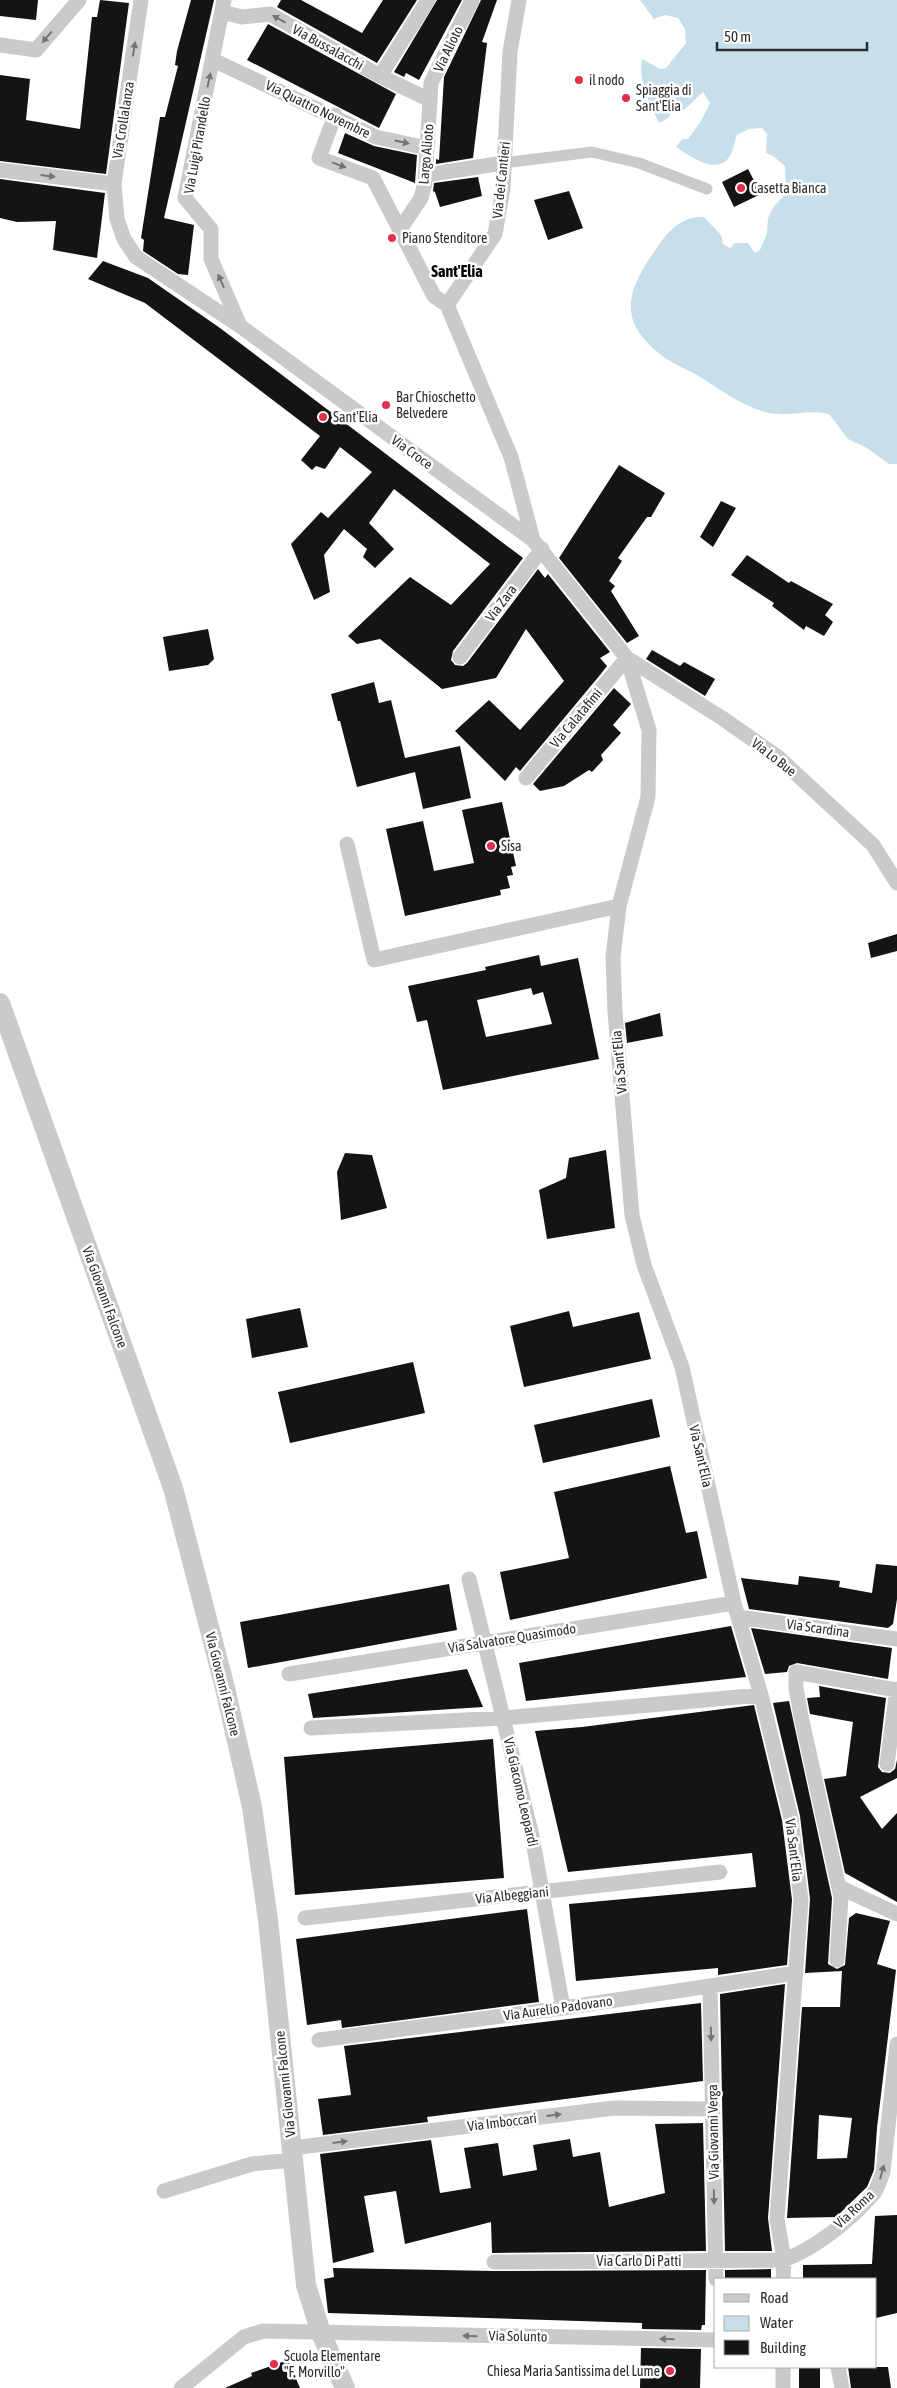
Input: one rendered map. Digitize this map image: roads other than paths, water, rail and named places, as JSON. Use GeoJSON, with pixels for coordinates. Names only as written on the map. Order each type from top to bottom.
{"type":"FeatureCollection","features":[{"type":"Feature","properties":{"kind":"street"},"geometry":{"type":"LineString","coordinates":[[0,45],[36,50],[79,0]]}},
{"type":"Feature","properties":{"kind":"street","name":"Via Crollalanza"},"geometry":{"type":"LineString","coordinates":[[124,238],[117,219],[114,184],[141,0]]}},
{"type":"Feature","properties":{"kind":"street"},"geometry":{"type":"LineString","coordinates":[[380,76],[428,0]]}},
{"type":"Feature","properties":{"kind":"street","name":"Via Alioto"},"geometry":{"type":"LineString","coordinates":[[430,100],[431,83],[472,0]]}},
{"type":"Feature","properties":{"kind":"street","name":"Via dei Cantieri"},"geometry":{"type":"LineString","coordinates":[[448,306],[495,234],[502,189],[510,52],[519,0]]}},
{"type":"Feature","properties":{"kind":"street","name":"Via Bussalacchi"},"geometry":{"type":"LineString","coordinates":[[223,6],[242,17],[270,14],[380,76],[430,100]]}},
{"type":"Feature","properties":{"kind":"street","name":"Via Luigi Pirandello"},"geometry":{"type":"LineString","coordinates":[[223,6],[185,198],[211,229],[211,259],[240,326]]}},
{"type":"Feature","properties":{"kind":"street","name":"Via Quattro Novembre"},"geometry":{"type":"LineString","coordinates":[[213,60],[376,137],[427,148]]}},
{"type":"Feature","properties":{"kind":"street","name":"Largo Alioto"},"geometry":{"type":"LineString","coordinates":[[399,231],[421,198],[426,175],[430,100]]}},
{"type":"Feature","properties":{"kind":"street"},"geometry":{"type":"LineString","coordinates":[[335,116],[319,158],[373,178],[434,296],[448,306],[511,457],[538,545]]}},
{"type":"Feature","properties":{"kind":"street"},"geometry":{"type":"LineString","coordinates":[[426,175],[504,162],[592,152],[639,163],[707,188]]}},
{"type":"Feature","properties":{"kind":"street"},"geometry":{"type":"LineString","coordinates":[[0,170],[114,184]]}},
{"type":"Feature","properties":{"kind":"street","name":"Via Croce"},"geometry":{"type":"LineString","coordinates":[[124,238],[136,257],[240,326],[538,545],[626,658]]}},
{"type":"Feature","properties":{"kind":"street","name":"Via Zara"},"geometry":{"type":"LineString","coordinates":[[460,657],[538,545]]}},
{"type":"Feature","properties":{"kind":"street","name":"Via Calatafimi"},"geometry":{"type":"LineString","coordinates":[[526,778],[626,658]]}},
{"type":"Feature","properties":{"kind":"street","name":"Via Lo Bue"},"geometry":{"type":"LineString","coordinates":[[626,658],[722,718],[778,756],[873,845],[897,883]]}},
{"type":"Feature","properties":{"kind":"street","name":"Via Sant'Elia"},"geometry":{"type":"LineString","coordinates":[[626,658],[649,730],[648,797],[619,906],[613,957],[615,1012],[632,1215],[644,1265],[682,1367],[736,1610],[761,1695],[791,1818],[801,1900],[777,2219],[784,2260],[783,2278]]}},
{"type":"Feature","properties":{"kind":"street"},"geometry":{"type":"LineString","coordinates":[[347,844],[374,960],[619,906]]}},
{"type":"Feature","properties":{"kind":"street","name":"Via Giovanni Falcone"},"geometry":{"type":"LineString","coordinates":[[0,1003],[173,1488],[220,1669],[252,1807],[268,1920],[306,2284],[321,2333],[345,2388]]}},
{"type":"Feature","properties":{"kind":"street","name":"Via Giacomo Leopardi"},"geometry":{"type":"LineString","coordinates":[[469,1579],[532,1836],[563,2008]]}},
{"type":"Feature","properties":{"kind":"street","name":"Via Scardina"},"geometry":{"type":"LineString","coordinates":[[736,1610],[897,1639]]}},
{"type":"Feature","properties":{"kind":"street","name":"Via Salvatore Quasimodo"},"geometry":{"type":"LineString","coordinates":[[289,1674],[485,1642],[736,1610]]}},
{"type":"Feature","properties":{"kind":"street"},"geometry":{"type":"LineString","coordinates":[[837,1960],[841,1897],[801,1716],[796,1672],[897,1689],[887,1764]]}},
{"type":"Feature","properties":{"kind":"street"},"geometry":{"type":"LineString","coordinates":[[311,1728],[504,1718],[761,1695]]}},
{"type":"Feature","properties":{"kind":"street","name":"Via Albeggiani"},"geometry":{"type":"LineString","coordinates":[[305,1918],[720,1872]]}},
{"type":"Feature","properties":{"kind":"street"},"geometry":{"type":"LineString","coordinates":[[839,1887],[897,1914]]}},
{"type":"Feature","properties":{"kind":"street","name":"Via Aurelio Padovano"},"geometry":{"type":"LineString","coordinates":[[319,2040],[563,2008],[796,1973]]}},
{"type":"Feature","properties":{"kind":"street","name":"Via Giovanni Verga"},"geometry":{"type":"LineString","coordinates":[[710,1986],[716,2278]]}},
{"type":"Feature","properties":{"kind":"street","name":"Via Roma"},"geometry":{"type":"LineString","coordinates":[[784,2260],[802,2253],[842,2223],[875,2192],[883,2172],[897,2044]]}},
{"type":"Feature","properties":{"kind":"street","name":"Via Imboccari"},"geometry":{"type":"LineString","coordinates":[[164,2191],[252,2164],[292,2154],[614,2108],[712,2109]]}},
{"type":"Feature","properties":{"kind":"street","name":"Via Carlo Di Patti"},"geometry":{"type":"LineString","coordinates":[[494,2262],[784,2260]]}},
{"type":"Feature","properties":{"kind":"street","name":"Via Solunto"},"geometry":{"type":"LineString","coordinates":[[181,2388],[244,2337],[253,2332],[714,2340]]}},
{"type":"Feature","properties":{"kind":"street"},"geometry":{"type":"LineString","coordinates":[[783,2368],[783,2388]]}},
{"type":"Feature","properties":{"kind":"street"},"geometry":{"type":"LineString","coordinates":[[838,2368],[842,2388]]}},
{"type":"Feature","properties":{"kind":"water"},"geometry":{"type":"Polygon","coordinates":[[[640,0],[897,0],[897,464],[889,464],[867,448],[848,439],[829,414],[813,412],[769,413],[743,403],[668,360],[642,336],[635,324],[631,312],[631,299],[635,286],[657,248],[673,228],[687,220],[704,217],[721,235],[723,244],[730,248],[735,243],[748,243],[755,253],[760,250],[767,233],[768,218],[774,206],[783,197],[786,188],[785,166],[766,153],[767,134],[762,128],[749,129],[737,135],[731,154],[726,161],[719,164],[704,163],[676,147],[682,139],[688,139],[701,121],[710,103],[703,92],[685,109],[672,112],[668,118],[659,123],[643,84],[642,59],[660,69],[666,68],[686,43],[685,29],[678,18],[665,15],[654,19],[640,0]]]}},
{"type":"Feature","properties":{"kind":"place","name":"il nodo"},"geometry":{"type":"Point","coordinates":[579,80]}},
{"type":"Feature","properties":{"kind":"place","name":"Spiaggia di Sant'Elia"},"geometry":{"type":"Point","coordinates":[626,98]}},
{"type":"Feature","properties":{"kind":"place","name":"Casetta Bianca"},"geometry":{"type":"Point","coordinates":[741,188]}},
{"type":"Feature","properties":{"kind":"place","name":"Piano Stenditore"},"geometry":{"type":"Point","coordinates":[392,238]}},
{"type":"Feature","properties":{"kind":"place","name":"Bar Chioschetto Belvedere"},"geometry":{"type":"Point","coordinates":[386,405]}},
{"type":"Feature","properties":{"kind":"place","name":"Sant'Elia"},"geometry":{"type":"Point","coordinates":[323,417]}},
{"type":"Feature","properties":{"kind":"place","name":"Sisa"},"geometry":{"type":"Point","coordinates":[491,846]}},
{"type":"Feature","properties":{"kind":"place","name":"Scuola Elementare \"F. Morvillo\""},"geometry":{"type":"Point","coordinates":[274,2364]}},
{"type":"Feature","properties":{"kind":"place","name":"Chiesa Maria Santissima del Lume"},"geometry":{"type":"Point","coordinates":[670,2371]}},
{"type":"Feature","properties":{"kind":"district","name":"Sant'Elia"},"geometry":{"type":"Point","coordinates":[457,271]}}]}
